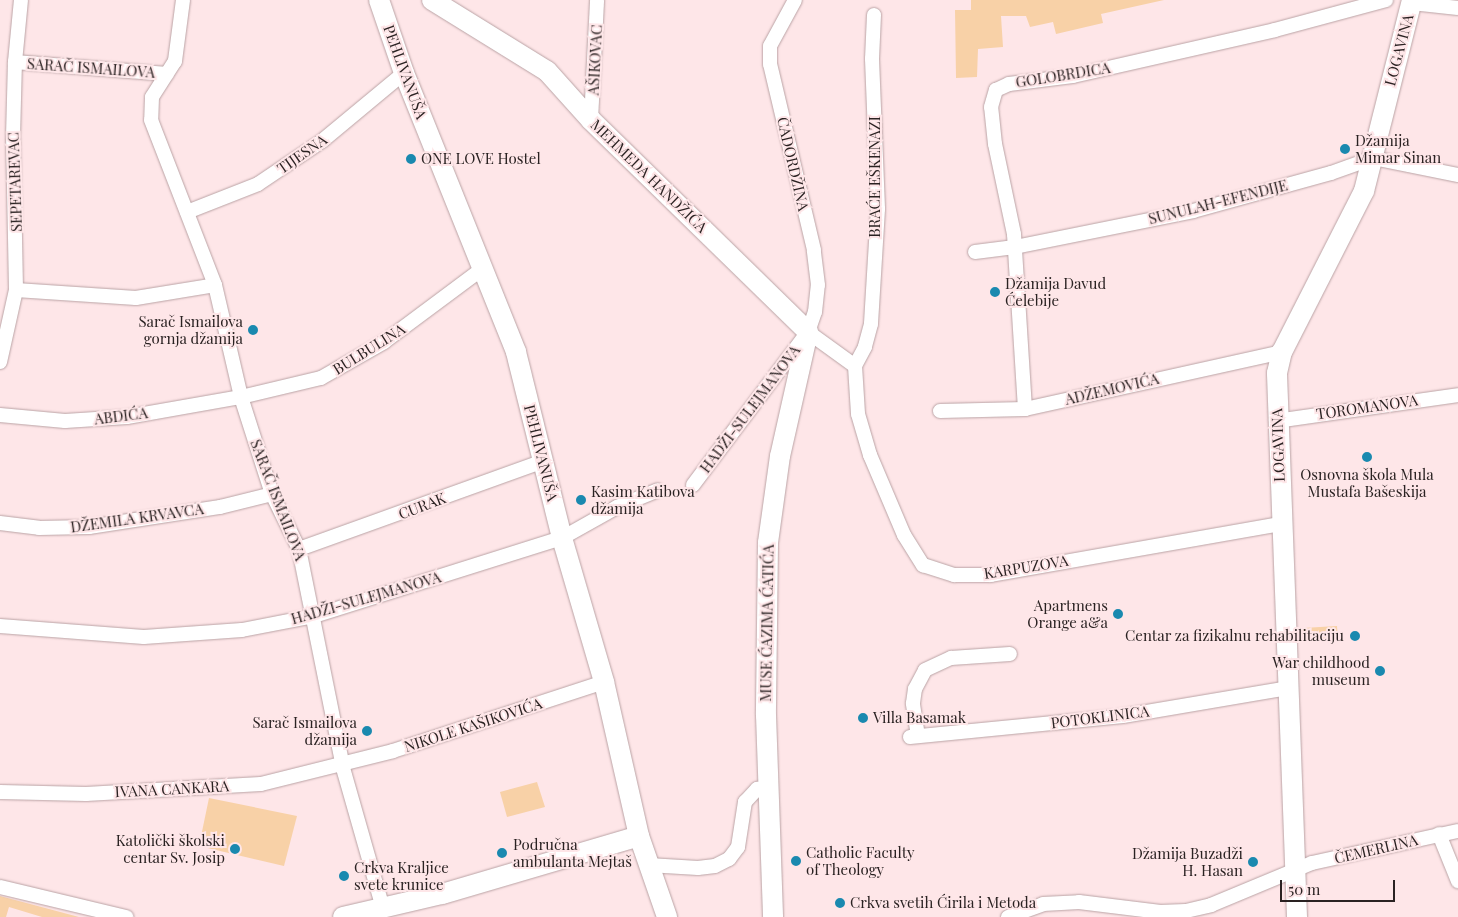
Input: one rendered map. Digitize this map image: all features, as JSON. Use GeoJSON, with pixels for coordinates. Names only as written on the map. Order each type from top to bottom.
{"type":"FeatureCollection","features":[{"type":"Feature","properties":{"kind":"street","name":"SEPETAREVAC"},"geometry":{"type":"LineString","coordinates":[[0,362],[16,290],[15,62],[21,0]]}},
{"type":"Feature","properties":{"kind":"street","name":"SARAČ ISMAILOVA"},"geometry":{"type":"LineString","coordinates":[[183,0],[175,60],[167,74],[157,84],[152,98],[151,120],[215,285],[241,397],[272,494],[299,549],[314,616],[342,764],[383,908]]}},
{"type":"Feature","properties":{"kind":"street","name":"PEHLIVANUŠA"},"geometry":{"type":"LineString","coordinates":[[379,0],[404,73],[516,352],[562,538],[604,682],[639,836],[667,917]]}},
{"type":"Feature","properties":{"kind":"street","name":"MEHMEDA HANDŽIĆA"},"geometry":{"type":"LineString","coordinates":[[432,0],[547,71],[591,120],[808,332],[855,366]]}},
{"type":"Feature","properties":{"kind":"street","name":"AŠIKOVAC"},"geometry":{"type":"LineString","coordinates":[[591,120],[597,0]]}},
{"type":"Feature","properties":{"kind":"street","name":"ČADORDŽINA"},"geometry":{"type":"LineString","coordinates":[[795,0],[770,46],[770,64],[814,250],[818,285],[815,312],[808,332]]}},
{"type":"Feature","properties":{"kind":"street","name":"GOLOBRDICA"},"geometry":{"type":"LineString","coordinates":[[1025,409],[1015,247],[995,144],[991,107],[996,90],[1009,84],[1073,76],[1275,30],[1386,0]]}},
{"type":"Feature","properties":{"kind":"street"},"geometry":{"type":"LineString","coordinates":[[1412,1],[1458,8]]}},
{"type":"Feature","properties":{"kind":"street","name":"LOGAVINA"},"geometry":{"type":"LineString","coordinates":[[1297,917],[1282,524],[1276,421],[1277,373],[1282,352],[1364,191],[1412,1]]}},
{"type":"Feature","properties":{"kind":"street","name":"BRAĆE EŠKENAZI"},"geometry":{"type":"LineString","coordinates":[[855,366],[865,347],[871,324],[878,209],[872,59],[874,15]]}},
{"type":"Feature","properties":{"kind":"street","name":"SARAČ ISMAILOVA"},"geometry":{"type":"LineString","coordinates":[[15,62],[167,74]]}},
{"type":"Feature","properties":{"kind":"street","name":"TIJESNA"},"geometry":{"type":"LineString","coordinates":[[187,212],[258,184],[322,141],[404,73]]}},
{"type":"Feature","properties":{"kind":"street","name":"SUNULAH-EFENDIJE"},"geometry":{"type":"LineString","coordinates":[[975,252],[1015,247],[1193,211],[1373,158],[1458,175]]}},
{"type":"Feature","properties":{"kind":"street","name":"BULBULINA"},"geometry":{"type":"LineString","coordinates":[[241,397],[321,378],[384,342],[482,269]]}},
{"type":"Feature","properties":{"kind":"street"},"geometry":{"type":"LineString","coordinates":[[16,290],[136,298],[215,285]]}},
{"type":"Feature","properties":{"kind":"street","name":"HADŽI-SULEJMANOVA"},"geometry":{"type":"LineString","coordinates":[[693,485],[808,332]]}},
{"type":"Feature","properties":{"kind":"street","name":"MUSE ĆAZIMA ĆATIĆA"},"geometry":{"type":"LineString","coordinates":[[773,917],[767,787],[768,544],[772,500],[808,332]]}},
{"type":"Feature","properties":{"kind":"street","name":"ADŽEMOVIĆA"},"geometry":{"type":"LineString","coordinates":[[940,411],[1025,409],[1282,352]]}},
{"type":"Feature","properties":{"kind":"street","name":"KARPUZOVA"},"geometry":{"type":"LineString","coordinates":[[855,366],[858,414],[870,455],[912,551],[923,565],[937,572],[991,575],[1282,524]]}},
{"type":"Feature","properties":{"kind":"street","name":"TOROMANOVA"},"geometry":{"type":"LineString","coordinates":[[1276,421],[1458,395]]}},
{"type":"Feature","properties":{"kind":"street","name":"ABDIĆA"},"geometry":{"type":"LineString","coordinates":[[0,415],[74,421],[127,417],[241,397]]}},
{"type":"Feature","properties":{"kind":"street","name":"CURAK"},"geometry":{"type":"LineString","coordinates":[[299,549],[544,461]]}},
{"type":"Feature","properties":{"kind":"street","name":"HADŽI-SULEJMANOVA"},"geometry":{"type":"LineString","coordinates":[[0,626],[144,637],[242,630],[314,616],[562,538],[618,507],[658,490]]}},
{"type":"Feature","properties":{"kind":"street","name":"DŽEMILA KRVAVCA"},"geometry":{"type":"LineString","coordinates":[[0,523],[39,528],[89,527],[220,506],[272,494]]}},
{"type":"Feature","properties":{"kind":"street","name":"POTOKLINICA"},"geometry":{"type":"LineString","coordinates":[[1010,654],[951,658],[925,670],[915,689],[914,736],[1122,716],[1288,688]]}},
{"type":"Feature","properties":{"kind":"street","name":"NIKOLE KAŠIKOVIĆA"},"geometry":{"type":"LineString","coordinates":[[342,764],[393,752],[604,682]]}},
{"type":"Feature","properties":{"kind":"street","name":"IVANA CANKARA"},"geometry":{"type":"LineString","coordinates":[[0,792],[86,794],[261,784],[342,764]]}},
{"type":"Feature","properties":{"kind":"street"},"geometry":{"type":"LineString","coordinates":[[648,865],[698,868],[715,866],[729,859],[738,846],[746,802],[757,789],[767,787]]}},
{"type":"Feature","properties":{"kind":"street","name":"ČEMERLINA"},"geometry":{"type":"LineString","coordinates":[[1008,917],[1043,904],[1079,902],[1160,912],[1186,911],[1211,905],[1296,872],[1312,863],[1458,831]]}},
{"type":"Feature","properties":{"kind":"street"},"geometry":{"type":"LineString","coordinates":[[1439,834],[1458,881]]}},
{"type":"Feature","properties":{"kind":"street"},"geometry":{"type":"LineString","coordinates":[[343,917],[383,908],[639,836]]}},
{"type":"Feature","properties":{"kind":"street"},"geometry":{"type":"LineString","coordinates":[[0,887],[126,917]]}},
{"type":"Feature","properties":{"kind":"shaded area"},"geometry":{"type":"Polygon","coordinates":[[[971,0],[1164,0],[1101,14],[1103,23],[1056,34],[1053,22],[1030,27],[1026,16],[1001,16],[1003,47],[978,49],[977,77],[956,78],[955,10],[971,10],[971,0]]]}},
{"type":"Feature","properties":{"kind":"shaded area"},"geometry":{"type":"Polygon","coordinates":[[[1337,626],[1338,639],[1304,641],[1303,628],[1337,626]]]}},
{"type":"Feature","properties":{"kind":"shaded area"},"geometry":{"type":"Polygon","coordinates":[[[537,782],[545,807],[507,817],[500,792],[537,782]]]}},
{"type":"Feature","properties":{"kind":"shaded area"},"geometry":{"type":"Polygon","coordinates":[[[209,798],[297,816],[284,866],[199,846],[209,798]]]}},
{"type":"Feature","properties":{"kind":"shaded area"},"geometry":{"type":"Polygon","coordinates":[[[0,896],[79,917],[42,917],[9,907],[6,917],[0,917],[0,896]]]}},
{"type":"Feature","properties":{"kind":"place","name":"Džamija Mimar Sinan"},"geometry":{"type":"Point","coordinates":[1345,149]}},
{"type":"Feature","properties":{"kind":"place","name":"ONE LOVE Hostel"},"geometry":{"type":"Point","coordinates":[411,159]}},
{"type":"Feature","properties":{"kind":"place","name":"Džamija Davud Ćelebije"},"geometry":{"type":"Point","coordinates":[995,292]}},
{"type":"Feature","properties":{"kind":"place","name":"Sarač Ismailova gornja džamija"},"geometry":{"type":"Point","coordinates":[253,330]}},
{"type":"Feature","properties":{"kind":"place","name":"Osnovna škola Mula Mustafa Bašeskija"},"geometry":{"type":"Point","coordinates":[1367,457]}},
{"type":"Feature","properties":{"kind":"place","name":"Kasim Katibova džamija"},"geometry":{"type":"Point","coordinates":[581,500]}},
{"type":"Feature","properties":{"kind":"place","name":"Apartmens Orange a&a"},"geometry":{"type":"Point","coordinates":[1118,614]}},
{"type":"Feature","properties":{"kind":"place","name":"Centar za fizikalnu rehabilitaciju"},"geometry":{"type":"Point","coordinates":[1355,636]}},
{"type":"Feature","properties":{"kind":"place","name":"War childhood museum"},"geometry":{"type":"Point","coordinates":[1380,671]}},
{"type":"Feature","properties":{"kind":"place","name":"Villa Basamak"},"geometry":{"type":"Point","coordinates":[863,718]}},
{"type":"Feature","properties":{"kind":"place","name":"Sarač Ismailova džamija"},"geometry":{"type":"Point","coordinates":[367,731]}},
{"type":"Feature","properties":{"kind":"place","name":"Katolički školski centar Sv. Josip"},"geometry":{"type":"Point","coordinates":[235,849]}},
{"type":"Feature","properties":{"kind":"place","name":"Područna ambulanta Mejtaš"},"geometry":{"type":"Point","coordinates":[502,853]}},
{"type":"Feature","properties":{"kind":"place","name":"Catholic Faculty of Theology"},"geometry":{"type":"Point","coordinates":[796,861]}},
{"type":"Feature","properties":{"kind":"place","name":"Džamija Buzadži H. Hasan"},"geometry":{"type":"Point","coordinates":[1253,862]}},
{"type":"Feature","properties":{"kind":"place","name":"Crkva Kraljice svete krunice"},"geometry":{"type":"Point","coordinates":[344,876]}},
{"type":"Feature","properties":{"kind":"place","name":"Crkva svetih Ćirila i Metoda"},"geometry":{"type":"Point","coordinates":[840,903]}}]}
